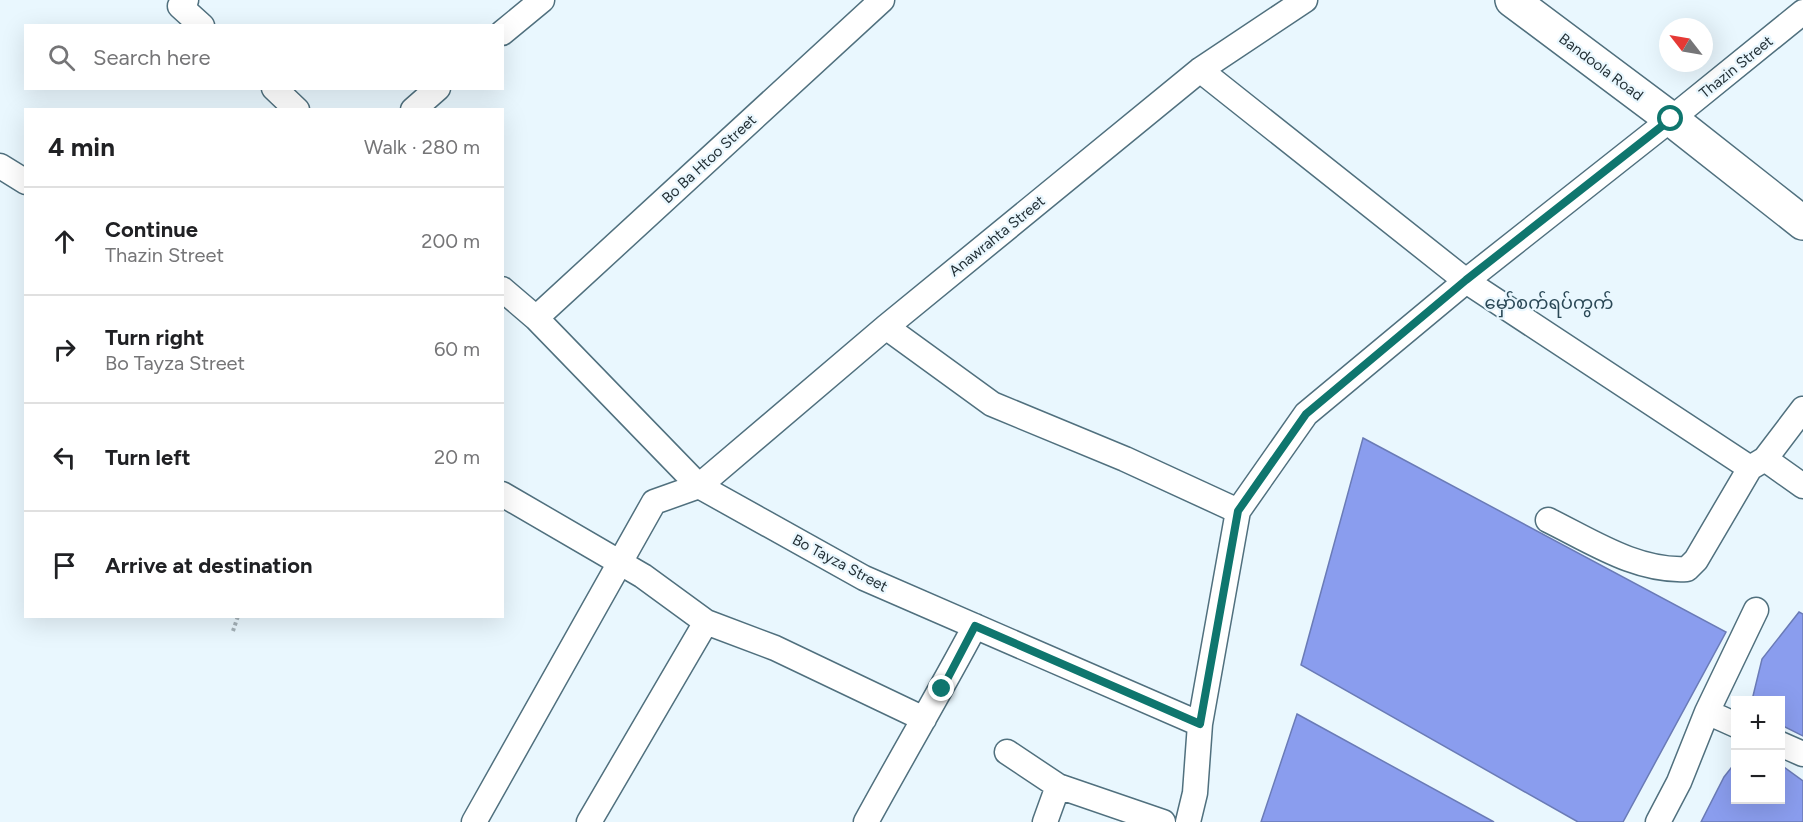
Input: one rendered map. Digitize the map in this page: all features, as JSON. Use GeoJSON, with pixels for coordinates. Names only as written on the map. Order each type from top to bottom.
{"type":"FeatureCollection","features":[{"type":"Feature","properties":{"kind":"street"},"geometry":{"type":"LineString","coordinates":[[186,0],[180,6],[200,24]]}},
{"type":"Feature","properties":{"kind":"street"},"geometry":{"type":"LineString","coordinates":[[504,31],[542,0]]}},
{"type":"Feature","properties":{"kind":"street","name":"Bo Ba Htoo Street"},"geometry":{"type":"LineString","coordinates":[[536,318],[882,0]]}},
{"type":"Feature","properties":{"kind":"street","name":"Anawrahta Street"},"geometry":{"type":"LineString","coordinates":[[699,486],[886,327],[1200,70],[1305,0]]}},
{"type":"Feature","properties":{"kind":"street","name":"Bandoola Road"},"geometry":{"type":"LineString","coordinates":[[1512,0],[1671,119],[1803,223]]}},
{"type":"Feature","properties":{"kind":"street","name":"Thazin Street"},"geometry":{"type":"LineString","coordinates":[[1188,822],[1195,793],[1200,724],[1238,511],[1306,414],[1466,280],[1803,12]]}},
{"type":"Feature","properties":{"kind":"street"},"geometry":{"type":"LineString","coordinates":[[1200,70],[1466,280],[1757,464],[1803,486]]}},
{"type":"Feature","properties":{"kind":"street"},"geometry":{"type":"LineString","coordinates":[[276,90],[295,108]]}},
{"type":"Feature","properties":{"kind":"street"},"geometry":{"type":"LineString","coordinates":[[415,108],[436,90]]}},
{"type":"Feature","properties":{"kind":"street"},"geometry":{"type":"LineString","coordinates":[[0,166],[24,181]]}},
{"type":"Feature","properties":{"kind":"street","name":"Bo Tayza Street"},"geometry":{"type":"LineString","coordinates":[[504,291],[536,318],[699,486],[864,578],[1200,724]]}},
{"type":"Feature","properties":{"kind":"street"},"geometry":{"type":"LineString","coordinates":[[886,327],[992,404],[1125,459],[1238,511]]}},
{"type":"Feature","properties":{"kind":"street"},"geometry":{"type":"LineString","coordinates":[[1548,520],[1632,561],[1675,570],[1687,569],[1696,560],[1757,464],[1803,409]]}},
{"type":"Feature","properties":{"kind":"street"},"geometry":{"type":"LineString","coordinates":[[474,822],[654,502],[699,486]]}},
{"type":"Feature","properties":{"kind":"street"},"geometry":{"type":"LineString","coordinates":[[504,495],[643,576],[706,622],[775,648],[924,719]]}},
{"type":"Feature","properties":{"kind":"street"},"geometry":{"type":"LineString","coordinates":[[1658,822],[1679,782],[1707,712],[1756,610]]}},
{"type":"Feature","properties":{"kind":"street"},"geometry":{"type":"LineString","coordinates":[[589,822],[706,622]]}},
{"type":"Feature","properties":{"kind":"street"},"geometry":{"type":"LineString","coordinates":[[866,822],[975,626]]}},
{"type":"Feature","properties":{"kind":"street"},"geometry":{"type":"LineString","coordinates":[[1707,712],[1731,723]]}},
{"type":"Feature","properties":{"kind":"street"},"geometry":{"type":"LineString","coordinates":[[1785,746],[1803,754]]}},
{"type":"Feature","properties":{"kind":"street"},"geometry":{"type":"LineString","coordinates":[[1007,752],[1058,786],[1163,822]]}},
{"type":"Feature","properties":{"kind":"street"},"geometry":{"type":"LineString","coordinates":[[1045,822],[1058,786]]}},
{"type":"Feature","properties":{"kind":"path"},"geometry":{"type":"LineString","coordinates":[[233,631],[237,618]]}},
{"type":"Feature","properties":{"kind":"water"},"geometry":{"type":"Polygon","coordinates":[[[1363,438],[1726,632],[1623,822],[1578,822],[1301,665],[1363,438]]]}},
{"type":"Feature","properties":{"kind":"water"},"geometry":{"type":"Polygon","coordinates":[[[1799,612],[1803,614],[1803,736],[1785,727],[1785,696],[1753,696],[1762,659],[1799,612]]]}},
{"type":"Feature","properties":{"kind":"water"},"geometry":{"type":"Polygon","coordinates":[[[1297,714],[1494,822],[1261,822],[1297,714]]]}},
{"type":"Feature","properties":{"kind":"water"},"geometry":{"type":"Polygon","coordinates":[[[1731,768],[1731,804],[1785,804],[1785,768],[1803,781],[1803,822],[1701,822],[1731,768]]]}},
{"type":"Feature","properties":{"kind":"district","name":"မှော်စက်ရပ်ကွက်"},"geometry":{"type":"Point","coordinates":[1549,303]}},
{"type":"Feature","properties":{"kind":"route"},"geometry":{"type":"LineString","coordinates":[[942,689],[975,626],[1200,724],[1238,511],[1306,414],[1466,280],[1671,119]]}}]}
